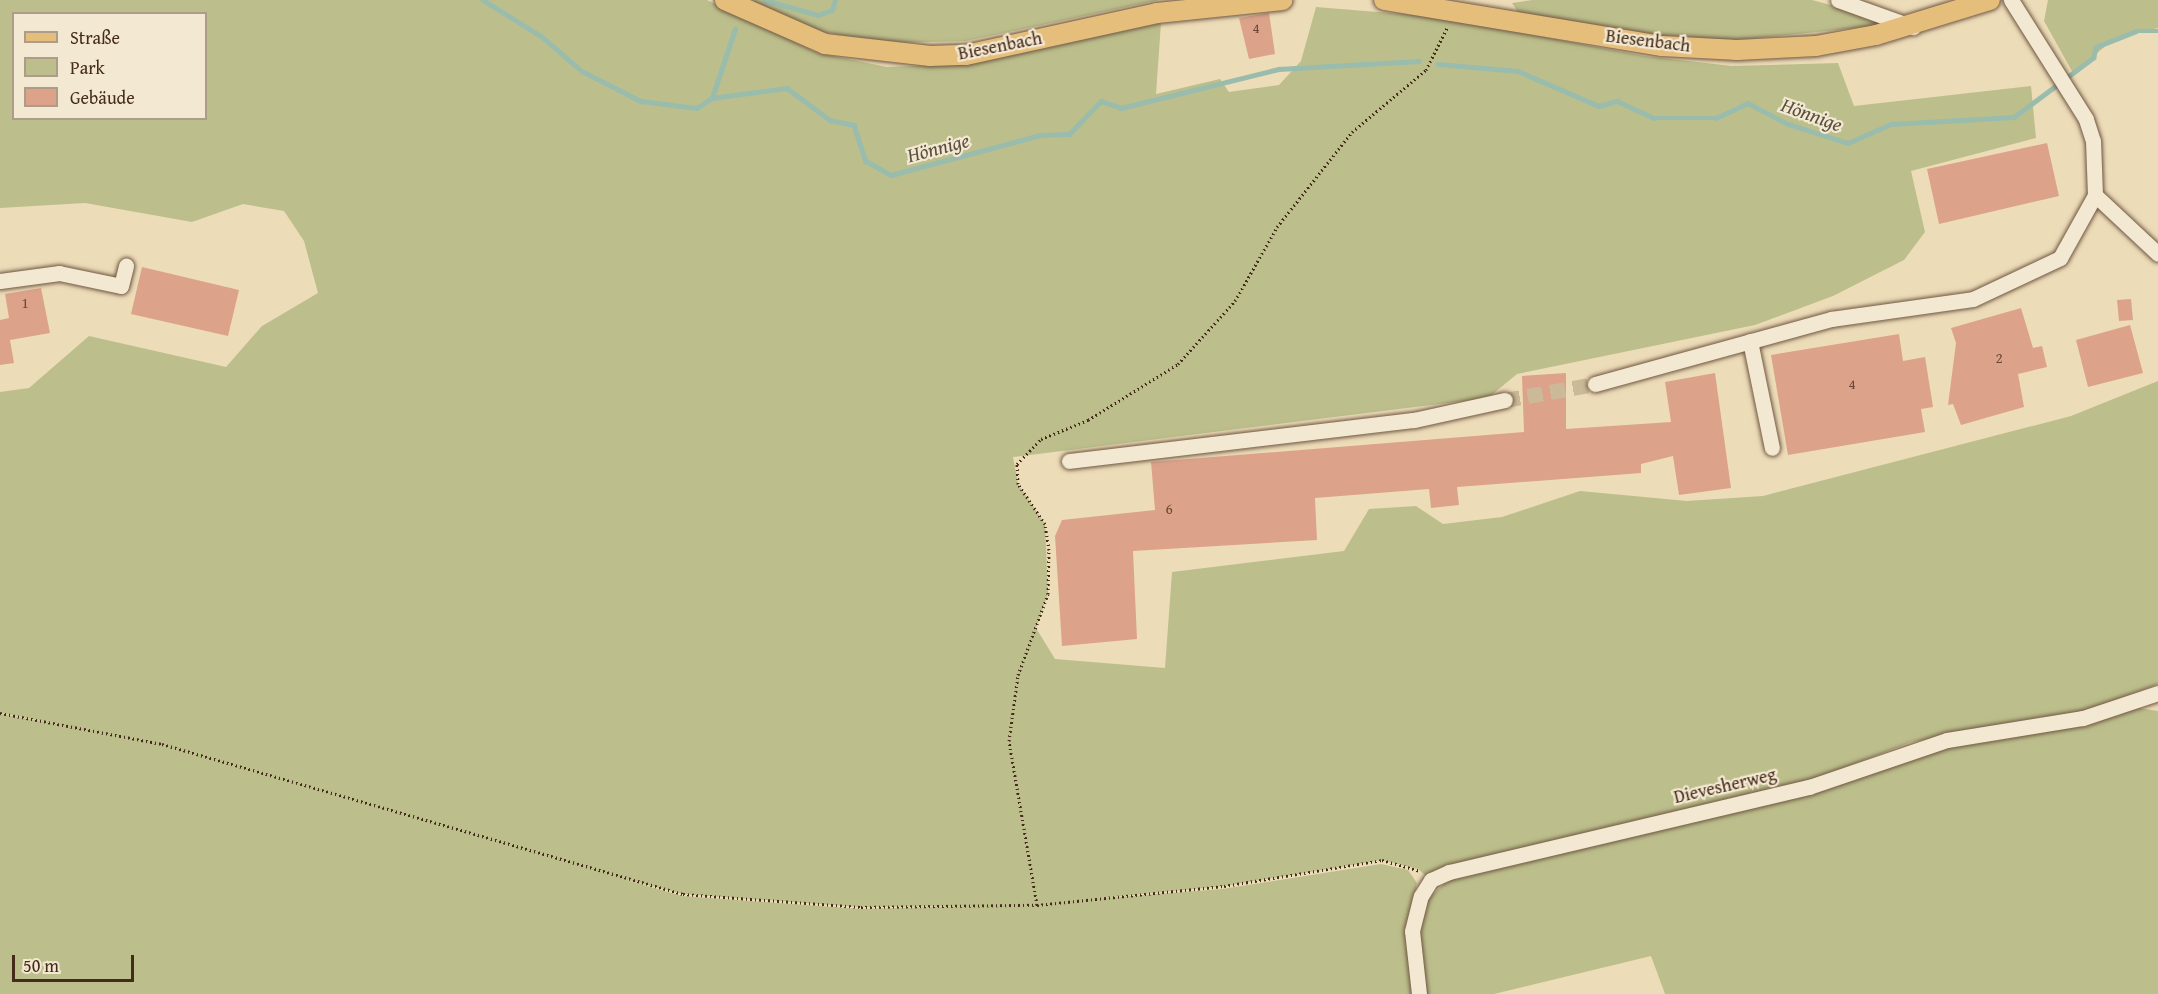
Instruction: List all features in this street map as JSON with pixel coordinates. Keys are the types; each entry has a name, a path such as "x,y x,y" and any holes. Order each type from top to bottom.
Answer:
{"main road":[{"name":"Biesenbach","path":"725,0 825,44 930,56 966,55 1156,13 1282,0"},
{"name":"Biesenbach","path":"1384,0 1662,46 1816,46 1913,27 1990,0"}],"street":[{"path":"1838,0 1913,27"},
{"path":"1595,384 1831,319 1973,298 2060,258 2095,195 2093,141 2072,99 2052,70 2011,0"},
{"path":"2095,195 2158,254"},
{"path":"0,281 59,273 121,286 126,266"},
{"path":"1750,341 1772,448"},
{"path":"1070,461 1414,420 1505,400"},
{"name":"Dievesherweg","path":"1431,880 1809,787 1947,740 2083,718 2142,701 2158,693"},
{"path":"1419,994 1412,932 1431,880"}],"path":[{"path":"1426,70 1435,46"},
{"path":"0,713 162,744 683,894 861,907 1036,905 1224,886 1382,860 1418,869 1431,880"}],"green space":[{"path":"0,0 707,0 818,53 887,67 968,64 1161,23 1156,94 1220,79 1229,92 1279,85 1301,61 1316,7 1439,17 1644,56 1732,66 1838,63 1854,106 2031,86 2036,138 1911,171 1925,232 1904,260 1833,296 1755,325 1517,374 1488,398 1013,457 1018,484 1045,524 1048,594 1036,628 1055,659 1165,668 1172,572 1344,551 1369,509 1416,506 1443,524 1502,517 1580,491 1687,501 1763,496 2071,416 2158,381 2158,684 2089,710 1911,742 1807,782 1431,880 1418,869 1382,860 1224,886 1092,899 1222,889 1381,864 1408,870 1417,883 1408,931 1413,994 0,994 0,714 70,726 0,713 0,392 29,388 89,336 226,367 262,326 318,293 304,241 284,211 243,204 192,222 85,203 0,208","holes":["620,878 683,894 861,907 975,906 860,909 682,896"]},
{"path":"754,0 1159,0 966,41 889,43 823,32 754,5"},
{"path":"1532,0 1812,0 1879,18 1884,25 1738,40 1660,37 1518,12 1512,3"},
{"path":"2048,0 2158,0 2158,28 2114,39 2073,73 2044,21"},
{"path":"2138,708 2158,711 2158,994 1665,994 1651,956 1494,994 1423,994 1416,932 1424,903 1449,879 1968,739"}],"building":[{"path":"1269,13 1275,54 1249,59 1239,18"},
{"path":"2047,143 2059,196 1939,224 1927,169"},
{"path":"142,267 239,290 228,336 131,314"},
{"path":"41,288 50,333 10,340 14,363 0,365 0,320 9,318 5,294"},
{"path":"2131,299 2133,320 2119,321 2117,300"},
{"path":"2021,308 2033,348 2042,346 2047,367 2018,374 2024,407 1961,425 1953,404 1948,405 1956,343 1951,328"},
{"path":"2130,325 2143,373 2088,387 2076,340"},
{"path":"1899,334 1903,361 1925,357 1933,407 1921,409 1925,432 1788,455 1771,355"},
{"path":"1566,373 1566,429 1671,422 1665,382 1715,373 1731,488 1679,495 1673,456 1641,464 1641,473 1457,487 1459,505 1431,508 1429,489 1315,498 1317,540 1133,551 1137,639 1062,646 1055,536 1062,520 1155,510 1151,462 1524,432 1522,376"}],"waterway":[{"name":"Hönnige","path":"483,0 541,36 582,71 641,101 697,108 712,98 787,88 830,120 854,125 866,161 891,175 1040,135 1069,134 1101,101 1121,108 1279,69 1419,61"},
{"path":"765,0 818,15 832,10 835,0"},
{"path":"712,98 735,29"},
{"name":"Hönnige","path":"1438,64 1518,71 1599,106 1617,101 1654,118 1716,118 1748,103 1788,124 1848,143 1891,124 2014,117 2093,58 2096,47 2136,31 2158,31"}],"tunnel":[{"path":"1505,400 1595,384"}]}
